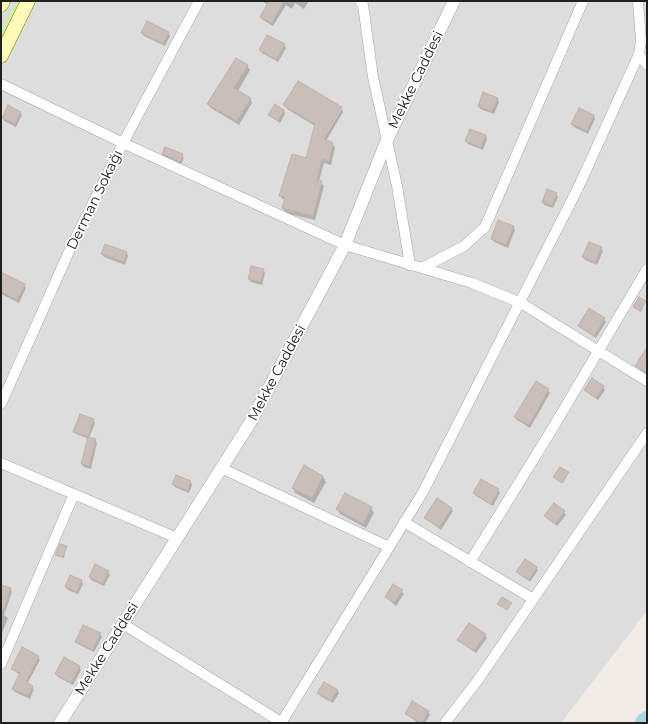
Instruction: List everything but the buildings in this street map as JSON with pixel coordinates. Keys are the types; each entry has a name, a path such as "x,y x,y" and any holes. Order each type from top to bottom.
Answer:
{"main road":[{"path":"1,5 3,1"},
{"path":"1,56 28,1"}],"street":[{"name":"Derman Sokağı","path":"1,404 71,247 122,143 199,1"},
{"path":"360,1 363,5 373,78 397,186 410,265"},
{"name":"Mekke Caddesi","path":"60,723 250,423 345,245 387,140 454,1"},
{"path":"422,268 464,246 485,227 583,1"},
{"path":"123,624 281,723 423,492 521,303 578,188 639,54 641,41 638,1"},
{"path":"639,54 647,65"},
{"path":"1,84 122,143 345,245 472,283 521,303 647,381"},
{"path":"470,562 647,269"},
{"path":"445,723 478,680 647,434"},
{"path":"1,463 177,538"},
{"path":"222,468 389,547"},
{"path":"1,664 74,494"},
{"path":"404,522 533,599"}],"shaded area":[{"path":"1,1 647,1 647,611 561,723 1,723"}],"green space":[{"path":"17,1 20,1 1,40 1,29"}]}
